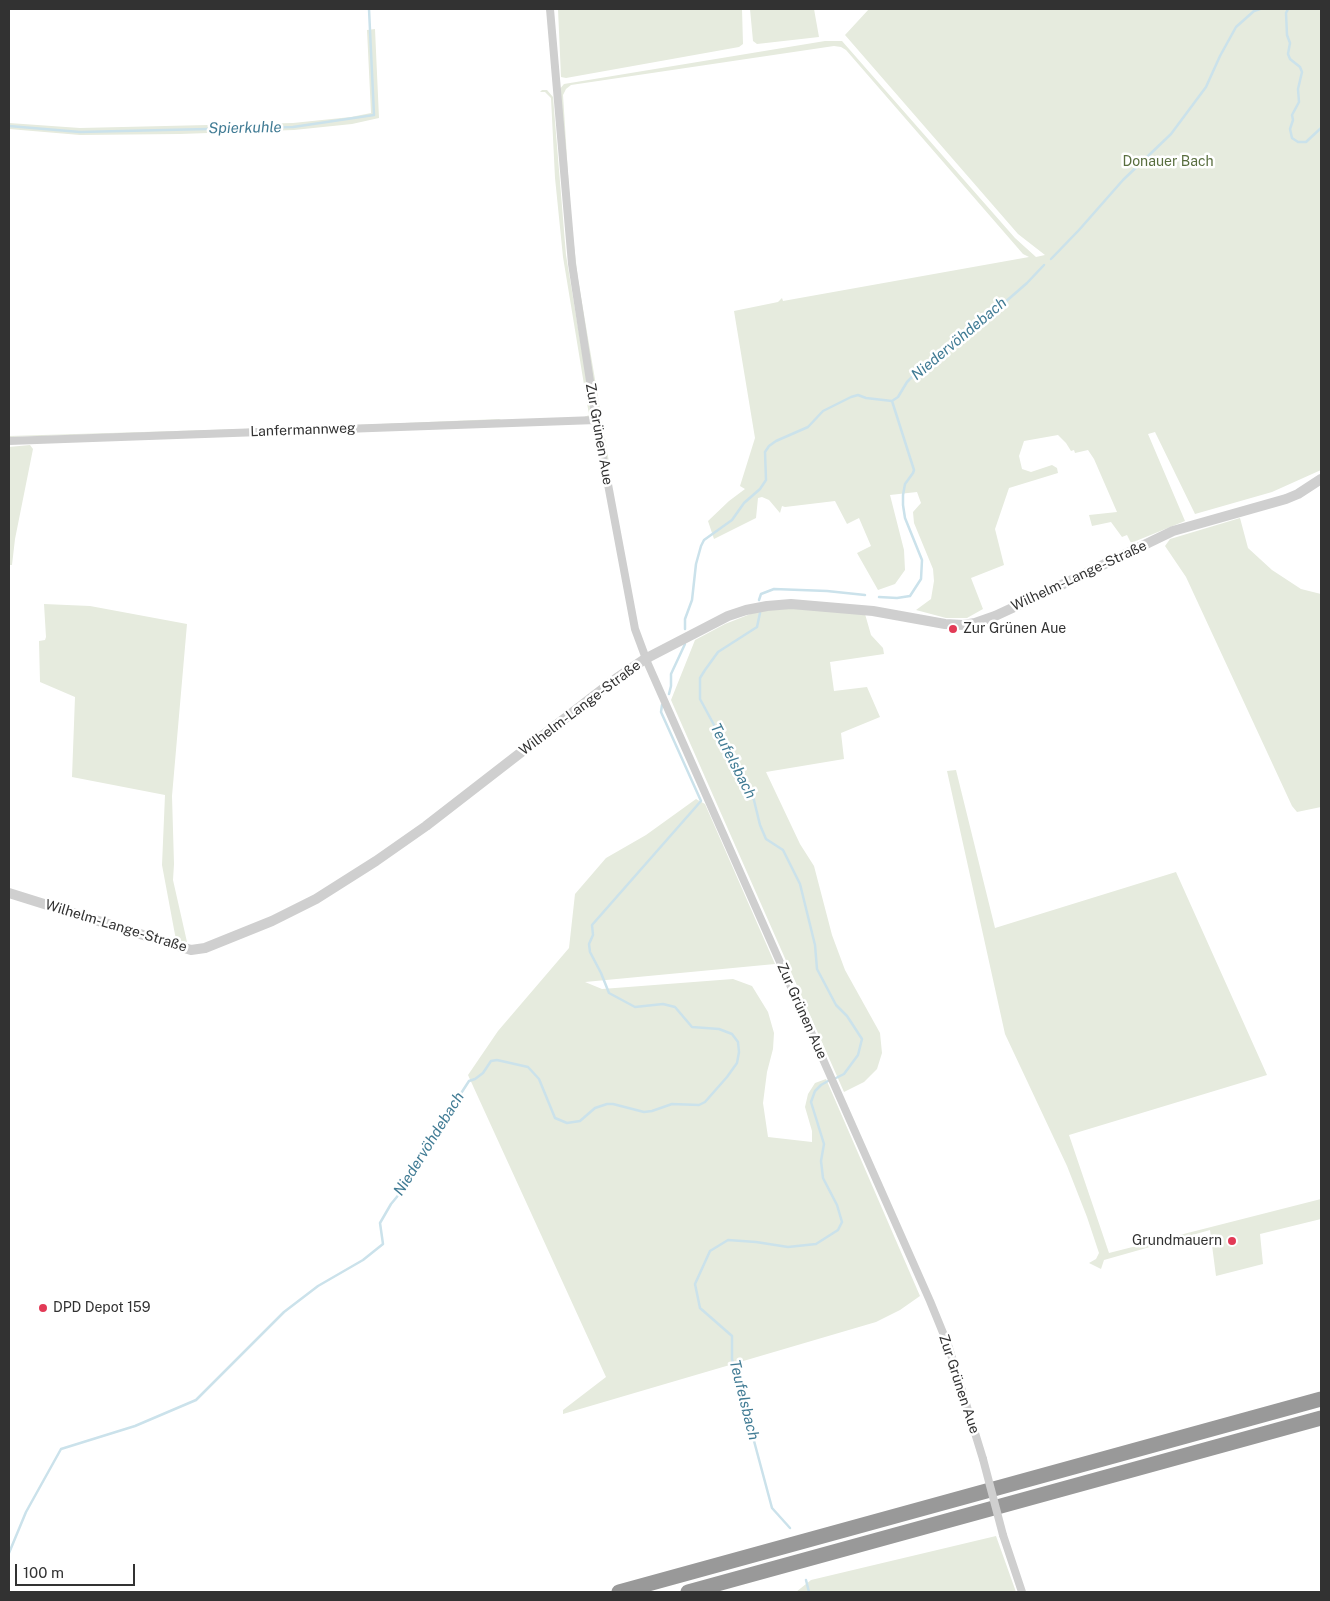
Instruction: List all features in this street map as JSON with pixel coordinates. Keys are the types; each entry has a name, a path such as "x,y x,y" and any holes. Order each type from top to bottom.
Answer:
{"highway":[{"path":"619,1592 1321,1399"},
{"path":"688,1592 1321,1418"}],"street":[{"name":"Zur Grünen Aue","path":"550,9 571,255 596,420 635,628 645,659 948,1345 983,1459 1003,1535 1022,1592"},
{"name":"Lanfermannweg","path":"9,440 596,420"},
{"name":"Wilhelm-Lange-Straße","path":"9,893 191,950 205,948 272,921 316,899 376,861 426,826 599,692 645,659 728,616 767,606 799,605 856,609 945,624 964,625 974,623 1049,591 1173,531 1286,499 1298,494 1321,479"}],"green space":[{"path":"558,9 742,9 743,44 739,47 566,78 561,77"},
{"path":"750,9 814,9 819,37 757,44 753,41"},
{"name":"Donauer Bach","path":"869,9 1321,9 1321,470 1272,492 1195,514 1155,432 1148,434 1185,521 1131,543 1127,535 1122,537 1111,522 1092,526 1089,515 1117,512 1094,459 1088,450 1075,453 1074,450 1071,451 1058,435 1024,441 1019,456 1022,469 1031,472 1052,465 1057,468 1058,473 1009,488 995,529 1004,565 971,578 983,609 967,618 946,618 916,610 931,599 934,581 933,569 914,523 913,512 921,503 917,492 890,495 904,550 905,570 895,584 878,590 857,553 871,546 859,518 847,524 835,501 782,506 780,513 769,500 762,497 758,498 756,518 714,539 708,521 745,489 740,486 755,438 734,311 778,302 782,298 783,301 1029,257 1023,254 846,50 834,46 571,85 566,89 563,95 571,220 578,279 609,462 607,463 576,278 559,90 564,84 825,41 842,41 1015,238 1036,257 1045,255 1018,234 845,35"},
{"path":"375,29 379,118 352,124 294,130 180,134 80,135 9,129 9,123 80,128 293,123 371,113 367,30"},
{"path":"547,90 553,97 566,255 592,412 590,417 581,419 9,437 499,419 503,421 582,418 589,415 563,257 555,178 551,98 545,92 540,92"},
{"path":"30,445 33,449 15,539 12,565 9,565 9,447"},
{"path":"1240,518 1248,548 1272,570 1301,589 1321,594 1321,807 1297,812 1292,806 1186,577 1165,546 1170,539"},
{"path":"44,604 90,606 187,624 172,796 173,880 187,942 176,940 162,865 165,795 72,777 75,697 40,682 39,641 45,640 46,637"},
{"path":"777,609 810,609 865,614 871,635 883,648 884,654 830,662 834,691 867,687 880,717 841,733 844,759 766,772 800,844 814,866 832,935 845,970 880,1033 882,1053 877,1069 864,1082 844,1092 671,700 695,640 725,624 753,613"},
{"path":"956,770 995,928 1176,872 1267,1075 1069,1135 1109,1253 1321,1199 1321,1219 1260,1234 1263,1264 1216,1276 1210,1230 1104,1260 1101,1269 1089,1263 1096,1259 1099,1253 1087,1217 1067,1166 1005,1034 947,771"},
{"path":"696,799 705,804 775,964 585,982 602,989 733,979 752,986 768,1012 774,1033 763,1103 768,1137 812,1142 812,1131 805,1107 808,1094 815,1083 826,1079 920,1296 900,1310 876,1322 563,1414 563,1410 606,1377 468,1075 498,1031 569,948 575,894 606,858 646,835"},
{"path":"996,1536 1016,1592 796,1592 811,1580"}],"waterway":[{"name":"Spierkuhle","path":"9,126 80,132 293,127 374,115 369,9"},
{"name":"Niedervöhdebach","path":"1051,259 1123,180 1171,134 1206,87 1236,27 1254,11 1260,9"},
{"path":"1288,9 1286,13 1287,35 1290,43 1288,54 1302,72 1298,89 1299,102 1292,115 1293,120 1290,129 1292,138 1298,142 1306,142 1321,128"},
{"name":"Niedervöhdebach","path":"685,629 685,619 692,600 696,564 701,546 704,540 732,520 744,503 760,489 766,480 765,452 769,446 808,427 823,411 851,397 858,395 866,398 892,401 898,397 907,382 916,373 941,358 1027,283 1044,265"},
{"name":"Teufelsbach","path":"879,597 897,598 910,596 921,579 922,560 905,518 903,505 905,484 914,470 892,401"},
{"name":"Teufelsbach","path":"759,600 761,594 774,589 865,595"},
{"name":"Teufelsbach","path":"760,613 757,627 718,652 705,670 700,678 700,699 740,773 751,788 760,825 766,839 783,850 800,884 815,945 817,969 836,1005 847,1016 862,1039 858,1055 844,1074 836,1078"},
{"name":"Niedervöhdebach","path":"669,694 671,674 685,644"},
{"name":"Niedervöhdebach","path":"9,1553 26,1512 61,1449 135,1426 196,1400 284,1312 318,1286 363,1260 383,1244 380,1223 391,1204 410,1181 427,1146 469,1081 483,1073 491,1061 497,1060 528,1067 539,1079 555,1118 567,1123 580,1121 595,1108 607,1104 644,1112 672,1104 699,1105 705,1102 727,1077 737,1063 739,1052 738,1042 732,1034 719,1029 692,1027 675,1007 663,1004 635,1007 609,993 590,952 589,944 593,935 592,925 701,801 661,712 662,705"},
{"name":"Teufelsbach","path":"790,1528 772,1508 732,1359 732,1336 700,1308 695,1284 710,1251 728,1240 788,1247 816,1244 838,1230 842,1222 837,1205 823,1178 821,1161 824,1144 811,1102 815,1091 828,1081"},
{"name":"Teufelsbach","path":"806,1580 809,1592"}],"place":[{"name":"Zur Grünen Aue","path":"953,629"},
{"name":"Grundmauern","path":"1232,1241"},
{"name":"DPD Depot 159","path":"43,1308"}]}
